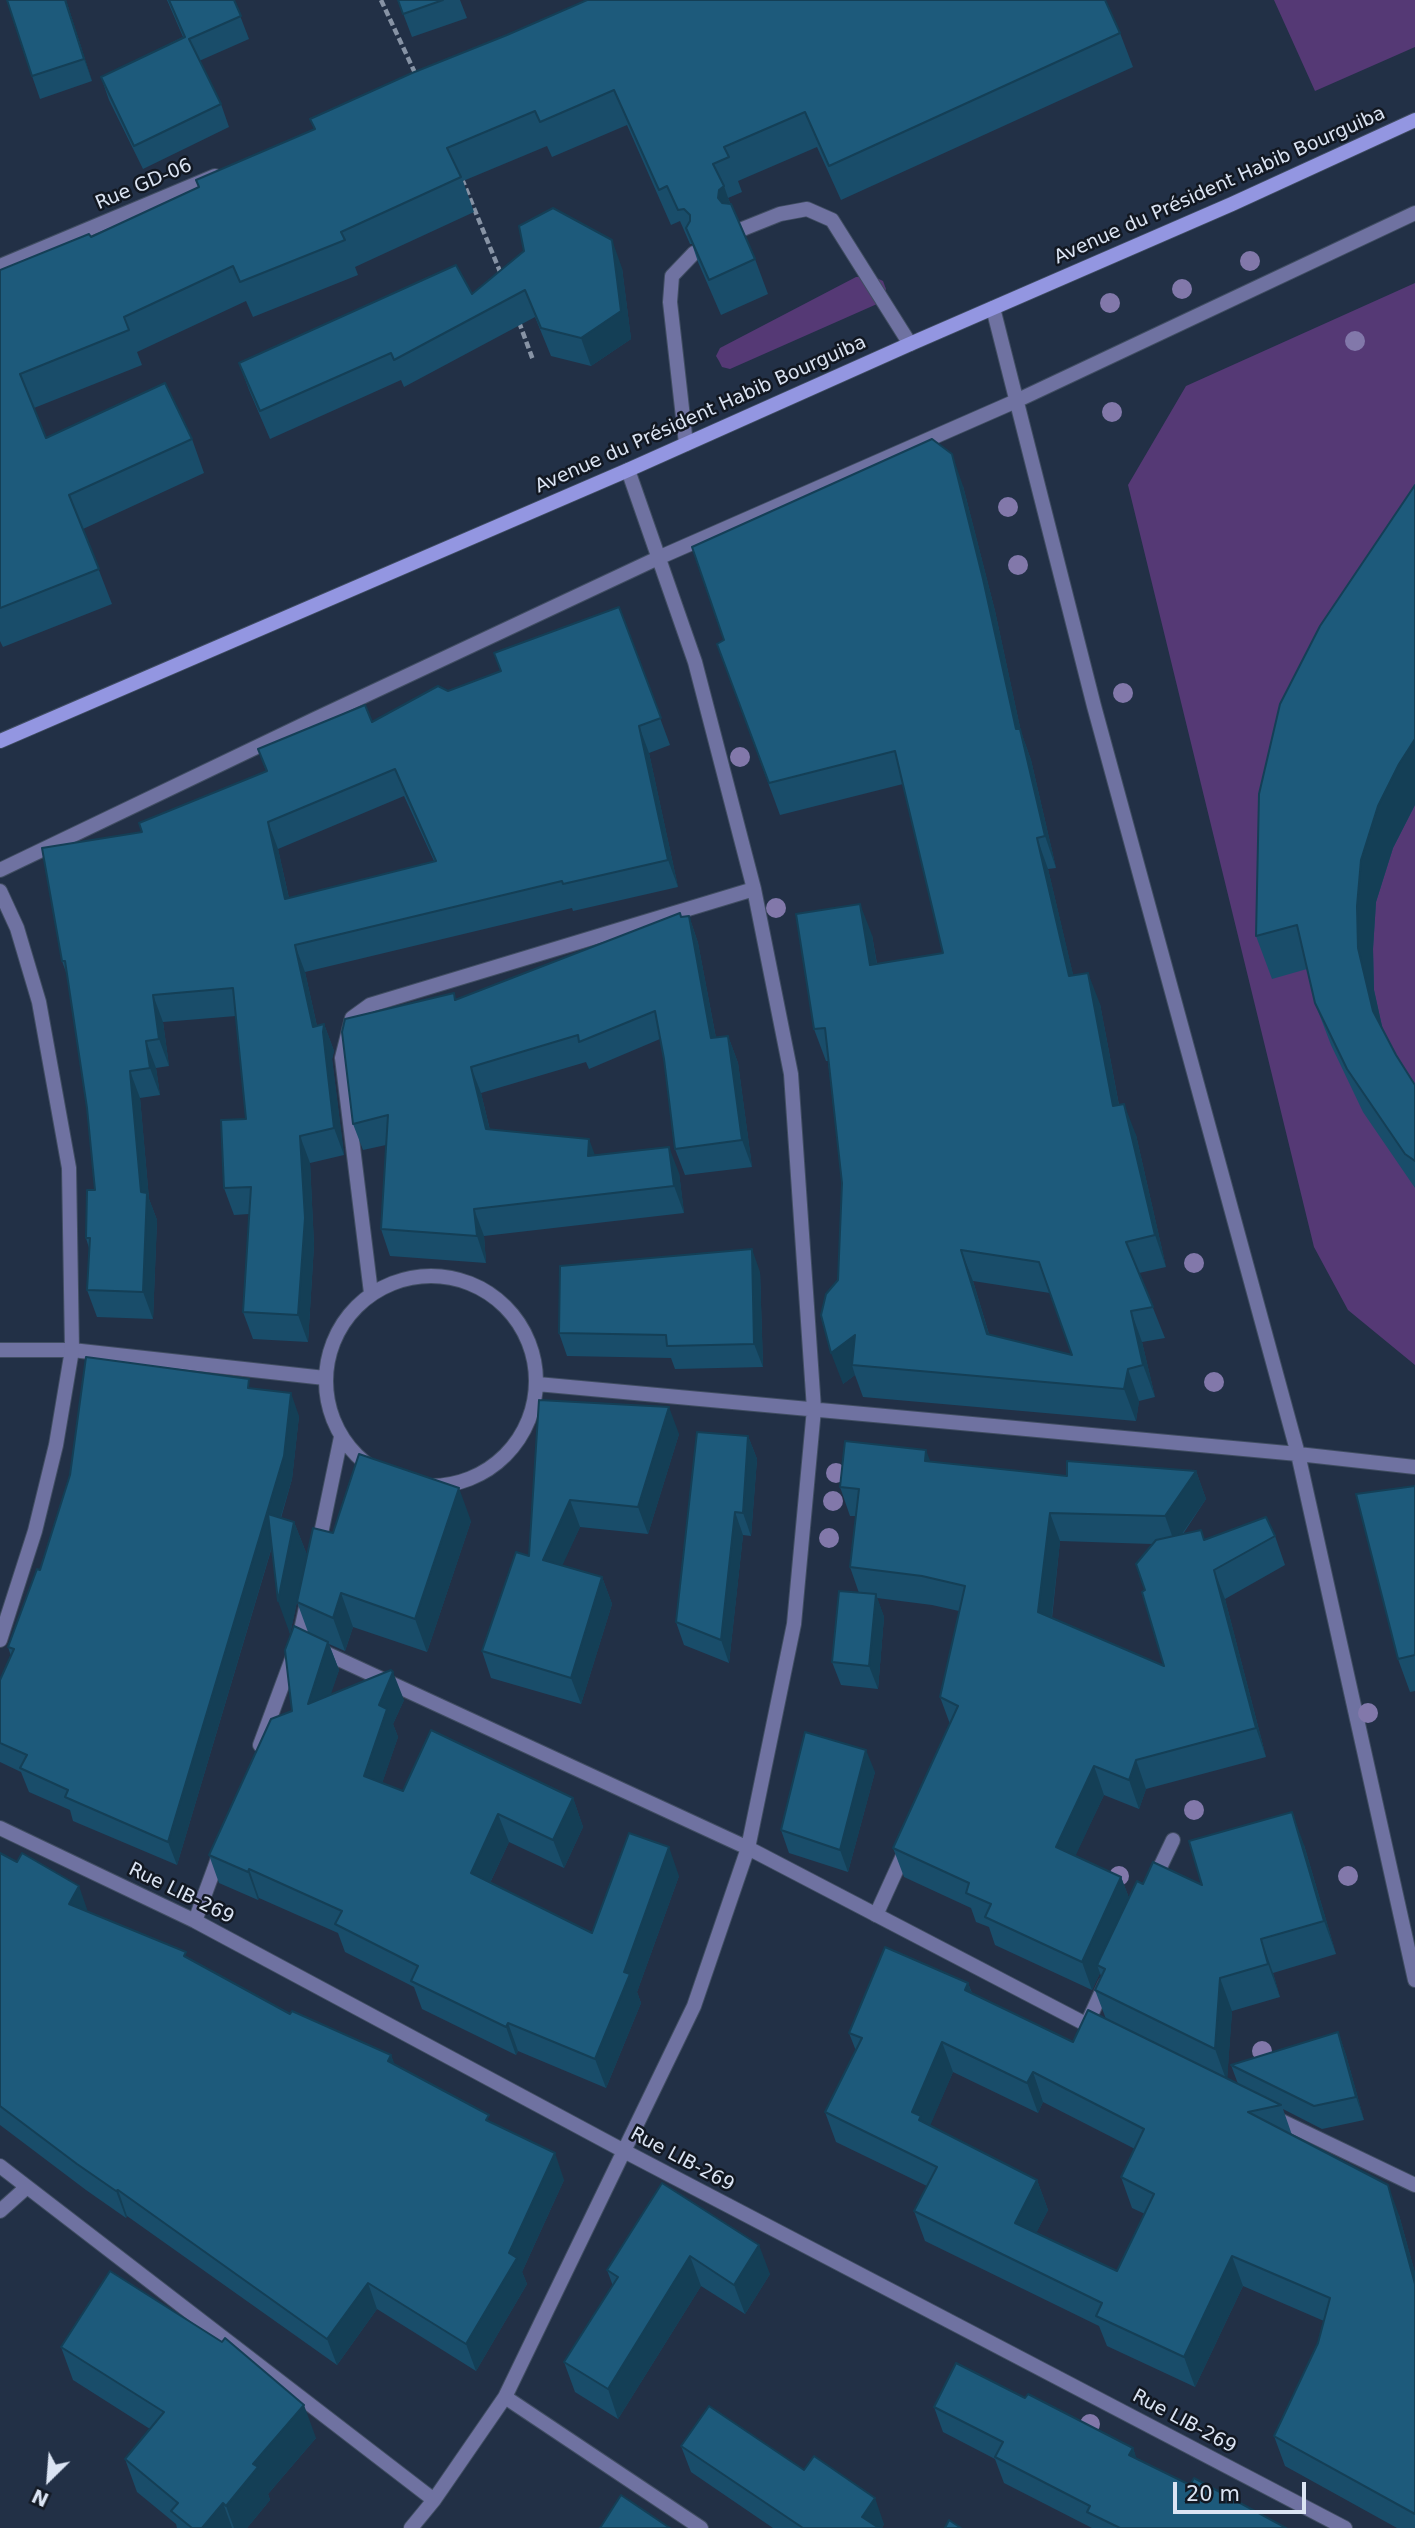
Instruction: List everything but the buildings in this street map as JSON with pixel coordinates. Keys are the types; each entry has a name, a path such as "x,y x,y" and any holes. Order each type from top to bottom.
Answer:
{"main road":[{"name":"Avenue du Président Habib Bourguiba","path":"0,741 628,470 1232,204 1415,120"}],"street":[{"name":"Rue GD-06","path":"0,266 230,169"},
{"path":"740,230 779,214 807,209 832,220 911,344"},
{"path":"0,870 658,558 1016,401 1415,213"},
{"path":"686,444 670,302 672,276 694,253"},
{"path":"993,308 1094,706 1298,1454 1415,1980"},
{"path":"411,2528 434,2500 505,2397 694,2006 748,1848 794,1624 814,1409 791,1074 754,889 695,662 628,470"},
{"path":"371,1293 342,1058 352,1018 370,1005 754,889"},
{"path":"0,891 17,928 39,1002 69,1168 72,1350 56,1445 35,1531 0,1640"},
{"path":"433,1275 466,1281 496,1297 518,1321 533,1351 537,1384 532,1413 519,1440 499,1462 473,1478 445,1485 415,1485 386,1477 361,1460 341,1437 326,1398 325,1378 331,1345 347,1316 371,1293 401,1279 433,1275"},
{"path":"0,1350 72,1350 325,1378"},
{"path":"537,1384 1298,1454 1415,1468"},
{"path":"316,1559 341,1437"},
{"path":"256,1760 299,1641 310,1587"},
{"path":"299,1641 748,1848 1111,2036"},
{"name":"Rue LIB-269","path":"0,1828 195,1921 624,2151 1345,2528"},
{"path":"876,1915 915,1831"},
{"path":"1150,1889 1173,1840"},
{"path":"195,1921 224,1844"},
{"path":"1087,2024 1110,1975"},
{"path":"1255,2108 1415,2185"},
{"path":"0,2166 434,2500"},
{"path":"0,2211 27,2187"},
{"path":"505,2397 701,2528"}],"path":[{"path":"381,0 416,76"},
{"path":"459,172 504,283"},
{"path":"519,322 533,360"}],"shaded area":[{"path":"1274,0 1415,0 1415,47 1315,91"},
{"path":"873,276 883,281 886,289 877,304 730,369 722,367 716,356 720,348 856,277"},
{"path":"1415,283 1415,1365 1348,1310 1314,1247 1128,485 1186,386"}]}
